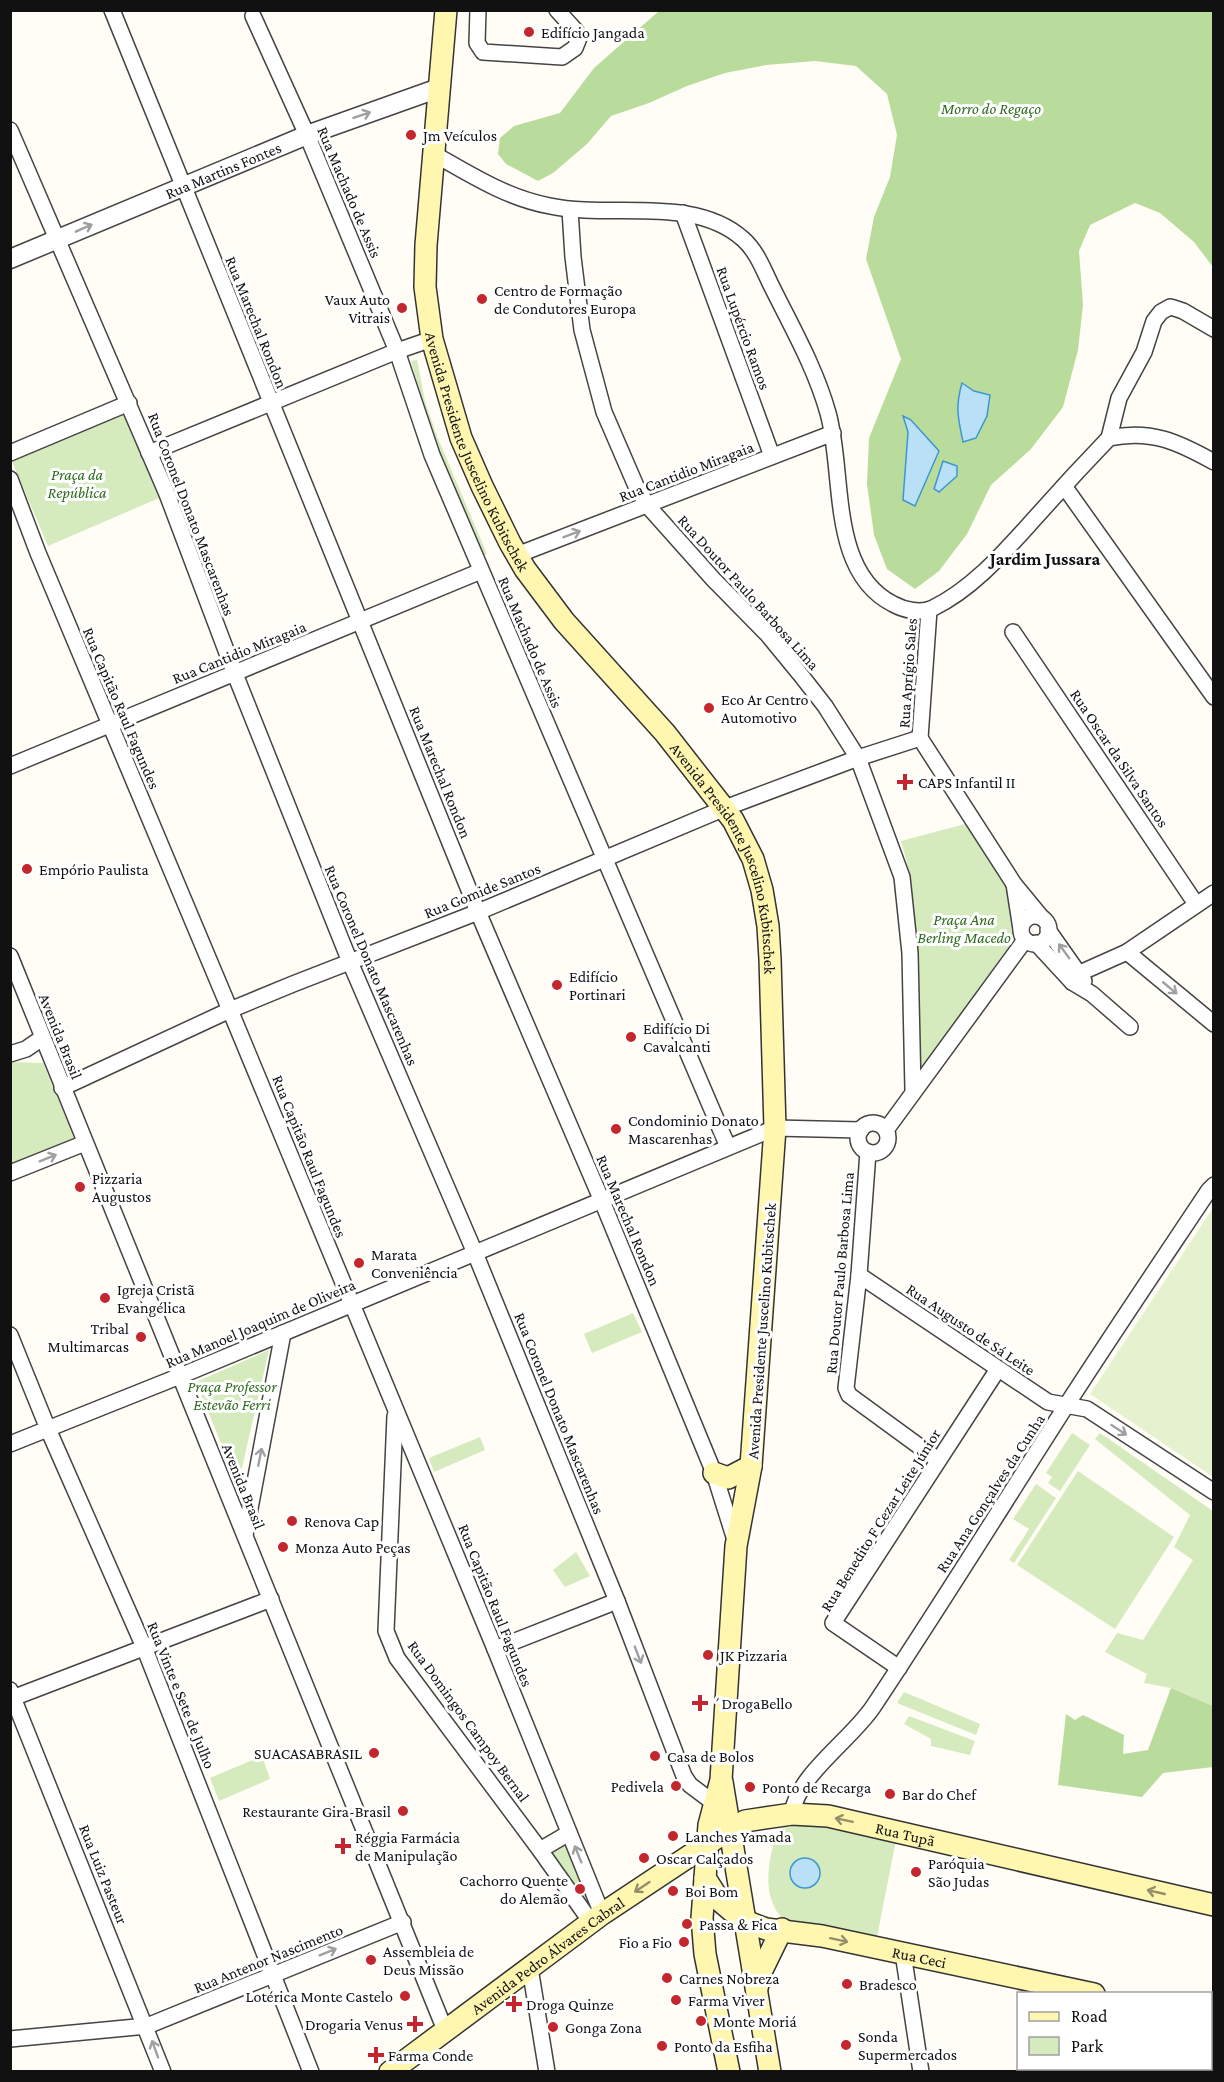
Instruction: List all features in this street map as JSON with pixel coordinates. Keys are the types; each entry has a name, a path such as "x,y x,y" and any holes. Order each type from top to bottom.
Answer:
{"main road":[{"name":"Avenida Presidente Juscelino Kubitschek","path":"446,10 425,288 432,339 461,438 517,555 564,621 665,734 725,808 753,860 766,914 770,959 776,1128 751,1466 736,1546 721,1780 770,2072"},
{"path":"714,1473 728,1478 751,1466"},
{"name":"Avenida Presidente Juscelino Kubitschek","path":"721,1780 707,1842 702,1918 703,1941 729,2072"},
{"name":"Rua Tupã","path":"707,1842 745,1821 792,1814 839,1819 1214,1905"},
{"name":"Avenida Pedro Álvares Cabral","path":"390,2072 597,1918 707,1842"},
{"path":"705,1878 719,1900 745,1921"},
{"name":"Rua Ceci","path":"745,1921 766,1929 782,1929 903,1953 1038,1987 1078,1992"},
{"path":"756,1991 762,1970 782,1929"}],"street":[{"name":"Rua Marechal Rondon","path":"112,10 478,912 602,1202 714,1473 736,1546"},
{"path":"478,10 477,43 483,52 562,57 575,48 579,38 557,10"},
{"name":"Rua Machado de Assis","path":"253,16 307,135 397,351 432,455 481,572 728,1147"},
{"name":"Rua Martins Fontes","path":"10,259 182,185 307,135 439,88"},
{"name":"Rua Coronel Donato Mascarenhas","path":"10,130 129,403 350,962 475,1253 617,1601 684,1776 690,1785 714,1803"},
{"path":"434,154 504,192 525,200 570,210 695,214 722,223 735,231 751,246 806,354 827,411 833,433 840,502 850,549 858,571 875,592 904,609 929,610 954,596 974,580 1006,550 1109,438 1119,398 1144,352 1155,321 1161,312 1170,307 1174,308 1214,329"},
{"name":"Rua Doutor Paulo Barbosa Lima","path":"570,210 580,320 594,377 616,443 647,505 712,579 768,635 825,706 858,758 902,877 910,953 913,1090"},
{"name":"Rua Lupércio Ramos","path":"682,213 772,456"},
{"path":"149,453 270,402 432,339"},
{"path":"10,453 129,403"},
{"name":"Rua Cantidio Miragaia","path":"517,555 833,433"},
{"path":"1109,438 1130,434 1164,438 1214,462"},
{"name":"Rua Capitão Raul Fagundes","path":"10,479 16,508 38,553 230,1010 495,1650 569,1833 597,1918"},
{"path":"1064,486 1214,697"},
{"name":"Rua Cantidio Miragaia","path":"10,766 481,572"},
{"name":"Rua Aprígio Sales","path":"920,738 929,610"},
{"name":"Rua Oscar da Silva Santos","path":"1013,632 1196,904"},
{"path":"920,738 1014,884 1045,924 1076,978"},
{"name":"Rua Gomide Santos","path":"62,1088 230,1010 478,912 725,808 858,758 920,738"},
{"path":"1014,884 1027,937 1130,1027"},
{"path":"1076,978 1127,952 1214,893"},
{"path":"886,1130 1027,937 1024,921 1028,917 1037,916 1045,924 1046,937 1027,937"},
{"path":"1127,952 1214,1024"},
{"name":"Avenida Brasil","path":"10,956 445,2030"},
{"path":"10,1054 26,1049 42,1038"},
{"path":"872,1123 879,1124 886,1130 888,1137 885,1147 878,1152 868,1152 859,1143 861,1130 872,1123"},
{"name":"Rua Manoel Joaquim de Oliveira","path":"10,1444 602,1202 776,1128 861,1130"},
{"path":"10,1173 85,1143"},
{"name":"Rua Doutor Paulo Barbosa Lima","path":"868,1152 859,1275 846,1388 849,1395 938,1460"},
{"name":"Rua Ana Gonçalves da Cunha","path":"792,1814 794,1804 807,1780 862,1724 1067,1405 1214,1185"},
{"name":"Rua Augusto de Sá Leite","path":"859,1275 1047,1402 1087,1409 1214,1492"},
{"path":"245,1535 284,1333"},
{"name":"Rua Vinte e Sete de Julho","path":"10,1335 48,1429 144,1647 311,2072"},
{"name":"Rua Benedito F Cezar Leite Júnior","path":"899,1668 833,1623 998,1370"},
{"name":"Rua Domingos Campoy Bernal","path":"395,1411 386,1631 397,1658 540,1850 597,1918"},
{"path":"12,1695 271,1599"},
{"path":"495,1650 617,1601"},
{"name":"Rua Luiz Pasteur","path":"12,1695 147,2026 163,2072"},
{"path":"540,1850 569,1833"},
{"name":"Rua Antenor Nascimento","path":"10,2039 147,2026 403,1922"},
{"path":"903,1953 921,2072"},
{"path":"530,1968 547,2072"}],"green space":[{"name":"Morro do Regaço","path":"659,11 1213,11 1213,267 1194,242 1160,213 1135,203 1090,225 1079,251 1083,305 1078,350 1063,407 1031,449 991,485 967,534 939,571 915,589 887,569 874,535 867,484 869,438 901,359 866,259 874,217 890,177 897,135 887,94 856,66 815,61 766,65 725,73 611,116 587,144 553,173 538,181 506,164 498,154 500,138 514,126 560,113 594,68"},
{"path":"417,360 425,401 437,436 487,554 483,556 431,434 411,361"},
{"name":"Praça da República","path":"125,412 159,498 48,546 11,459"},
{"name":"Praça Ana Berling Macedo","path":"965,824 1005,880 1020,940 921,1071 911,877 901,841"},
{"path":"11,1062 43,1063 74,1138 11,1164"},
{"path":"1213,1208 1213,1477 1090,1394"},
{"path":"633,1313 642,1332 592,1353 584,1334"},
{"name":"Praça Professor Estevão Ferri","path":"269,1350 238,1485 196,1382"},
{"path":"1072,1433 1090,1445 1060,1491 1048,1483 1052,1477 1046,1473"},
{"path":"1100,1433 1213,1511 1213,1706 1171,1688 1144,1683 1147,1674 1105,1652 1117,1633 1143,1640 1193,1560 1174,1547 1190,1515 1095,1439"},
{"path":"480,1437 485,1450 434,1472 429,1458"},
{"path":"1078,1471 1174,1537 1115,1629 1017,1565"},
{"path":"1036,1484 1056,1498 1014,1563 1009,1560 1029,1529 1013,1519"},
{"path":"576,1552 590,1576 565,1587 553,1570"},
{"path":"1171,1688 1213,1706 1213,1767 1163,1773 1142,1797 1058,1785 1066,1714 1075,1720 1083,1715 1124,1735 1123,1754 1148,1750"},
{"path":"904,1692 980,1724 976,1735 897,1703"},
{"path":"909,1716 975,1741 970,1755 931,1746 931,1739 904,1724"},
{"path":"262,1756 270,1779 219,1801 210,1778"},
{"path":"801,1821 897,1835 877,1937 789,1924 779,1914 769,1890 768,1877 772,1849 780,1823"},
{"path":"565,1843 594,1905 588,1909 550,1854 550,1849"}],"water":[{"path":"962,383 974,391 990,395 987,416 976,438 963,442 958,412"},
{"path":"903,416 911,420 939,451 915,506 903,500 908,432"},
{"path":"943,461 957,466 957,476 939,492 934,489"},
{"path":"805,1858 811,1859 819,1867 819,1879 811,1887 805,1888 799,1887 791,1879 790,1873 791,1867 799,1859"}],"place":[{"name":"Edifício Jangada","path":"529,32"},
{"name":"Jm Veículos","path":"411,135"},
{"name":"Centro de Formação de Condutores Europa","path":"482,299"},
{"name":"Vaux Auto Vitrais","path":"402,308"},
{"name":"Eco Ar Centro Automotivo","path":"709,708"},
{"name":"CAPS Infantil II","path":"905,782"},
{"name":"Empório Paulista","path":"27,869"},
{"name":"Edifício Portinari","path":"557,985"},
{"name":"Edifício Di Cavalcanti","path":"631,1037"},
{"name":"Condominio Donato Mascarenhas","path":"616,1129"},
{"name":"Pizzaria Augustos","path":"80,1187"},
{"name":"Marata Conveniência","path":"359,1263"},
{"name":"Igreja Cristã Evangélica","path":"105,1298"},
{"name":"Tribal Multimarcas","path":"141,1337"},
{"name":"Renova Cap","path":"292,1521"},
{"name":"Monza Auto Peças","path":"283,1547"},
{"name":"JK Pizzaria","path":"708,1655"},
{"name":"´DrogaBello","path":"700,1703"},
{"name":"SUACASABRASIL","path":"374,1753"},
{"name":"Casa de Bolos","path":"655,1756"},
{"name":"Pedivela","path":"676,1786"},
{"name":"Ponto de Recarga","path":"750,1787"},
{"name":"Bar do Chef","path":"890,1794"},
{"name":"Restaurante Gira-Brasil","path":"403,1811"},
{"name":"Lanches Yamada","path":"673,1836"},
{"name":"Réggia Farmácia de Manipulação","path":"343,1846"},
{"name":"Oscar Calçados","path":"644,1858"},
{"name":"Paróquia São Judas","path":"916,1872"},
{"name":"Cachorro Quente do Alemão","path":"580,1889"},
{"name":"Boi Bom","path":"673,1891"},
{"name":"Passa & Fica","path":"687,1924"},
{"name":"Fio a Fio","path":"684,1942"},
{"name":"Assembleia de Deus Missão","path":"371,1960"},
{"name":"Carnes Nobreza","path":"667,1978"},
{"name":"Bradesco","path":"847,1984"},
{"name":"Lotérica Monte Castelo","path":"405,1996"},
{"name":"Farma Viver","path":"676,2000"},
{"name":"Droga Quinze","path":"514,2004"},
{"name":"Monte Moriá","path":"701,2021"},
{"name":"Drogaria Venus","path":"415,2024"},
{"name":"Gonga Zona","path":"553,2027"},
{"name":"Sonda Supermercados","path":"846,2045"},
{"name":"Ponto da Esfiha","path":"662,2046"},
{"name":"Farma Conde","path":"376,2055"}],"district":[{"name":"Jardim Jussara","path":"1045,559"}]}
